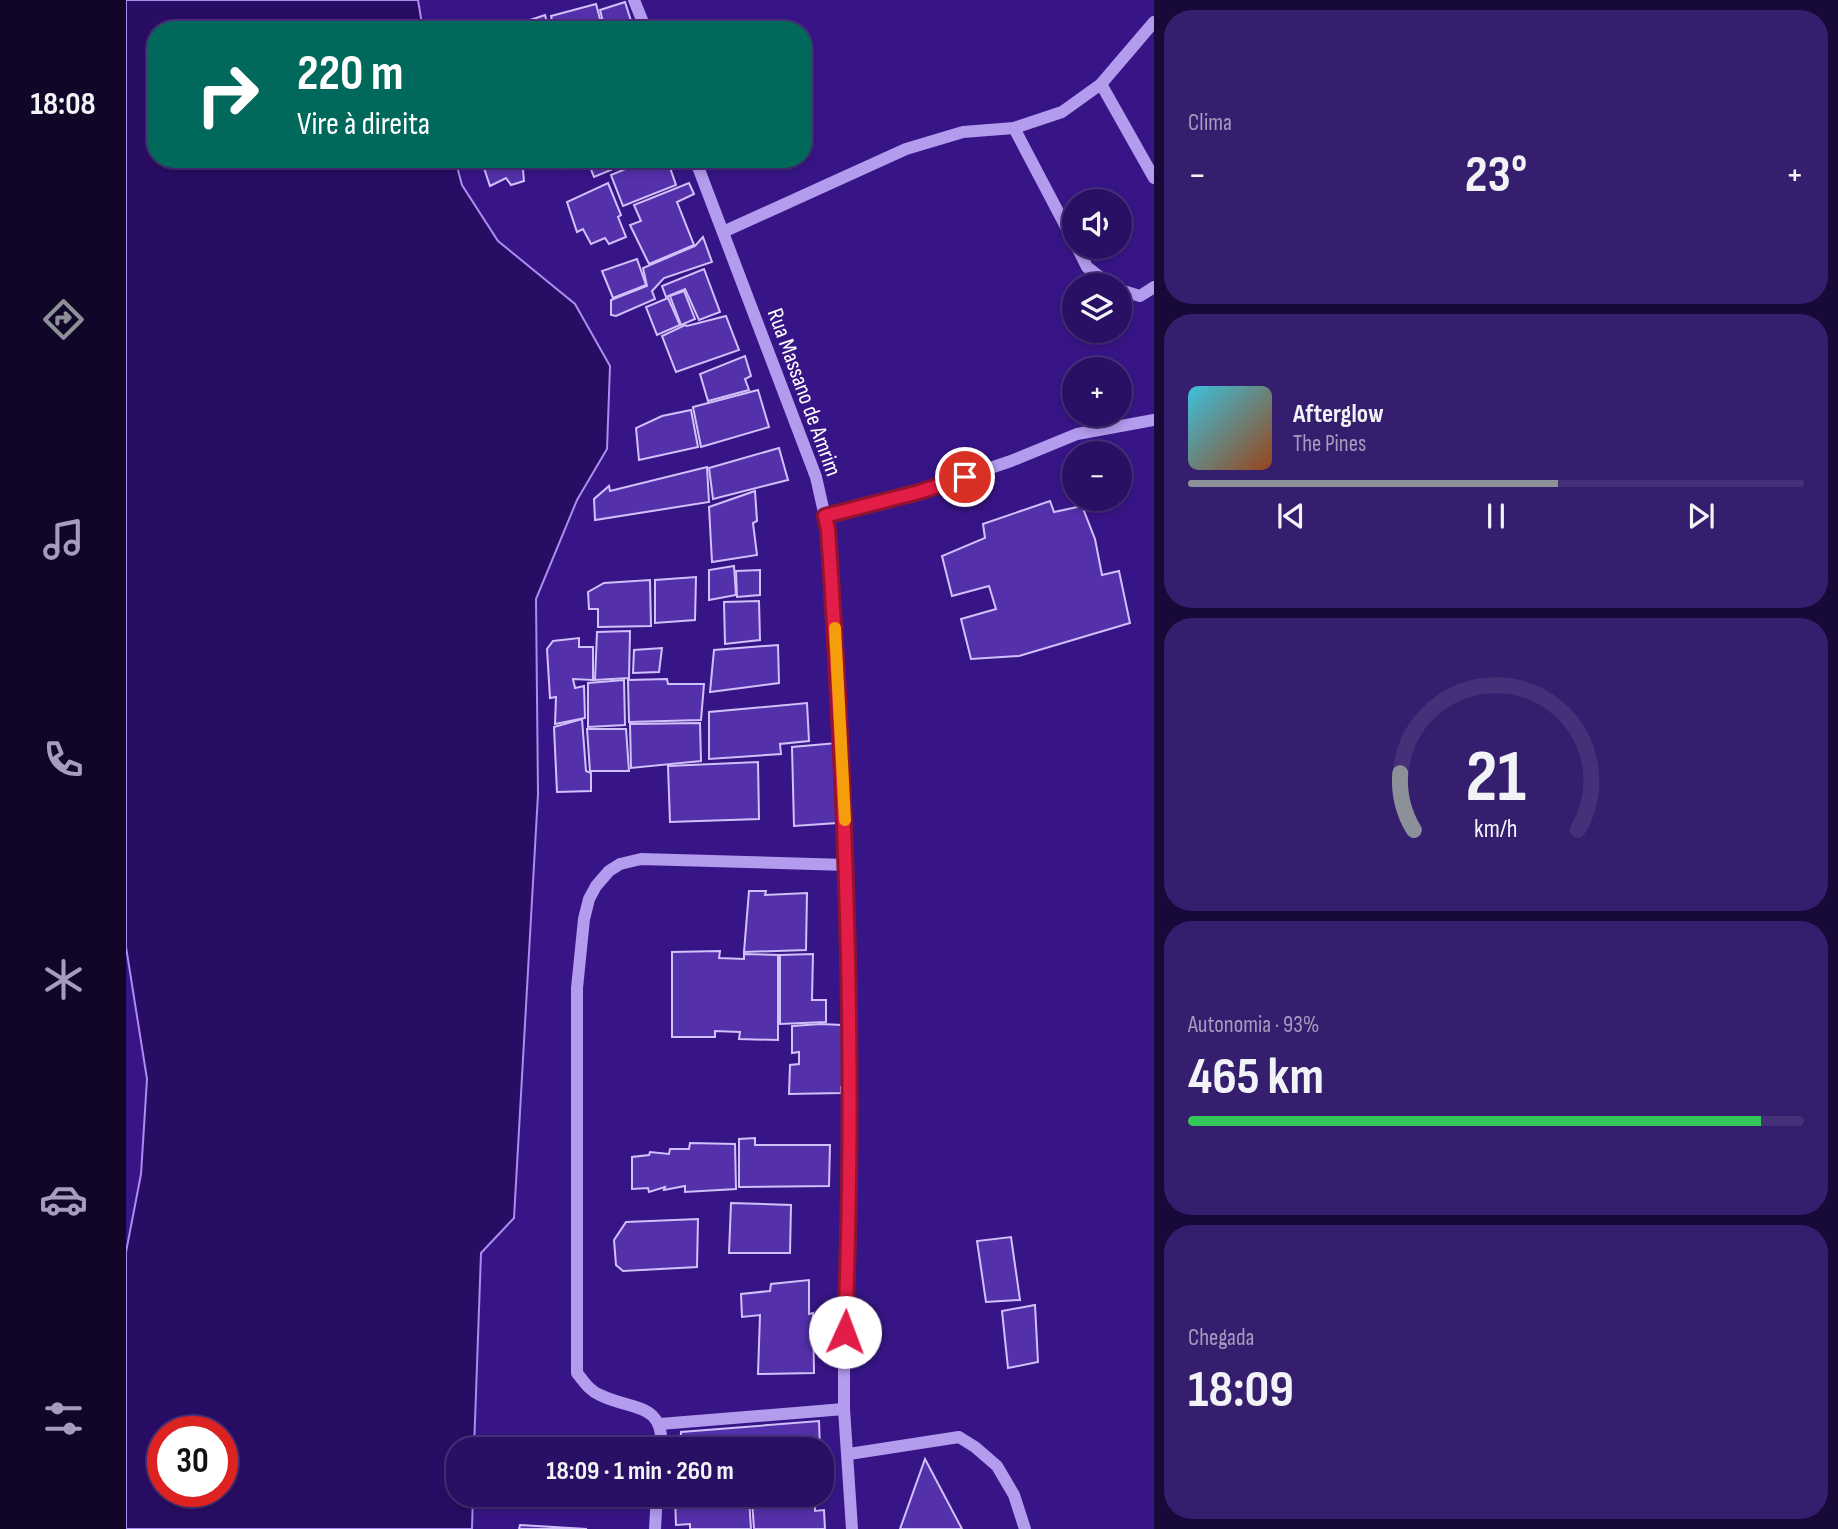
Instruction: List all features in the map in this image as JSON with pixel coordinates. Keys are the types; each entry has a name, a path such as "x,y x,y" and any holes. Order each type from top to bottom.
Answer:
{"street":[{"path":"634,0 642,21"},
{"path":"723,232 906,149 963,132 1014,128 1062,112 1101,85 1154,22"},
{"path":"1101,85 1154,177"},
{"path":"1014,128 1062,219"},
{"name":"Rua Massano de Amrim","path":"698,168 816,477 828,530 847,865 850,1204 844,1409 852,1529"},
{"path":"1083,259 1095,273"},
{"path":"1132,294 1140,296 1154,287"},
{"path":"825,516 919,492 1012,461 1077,434 1154,420"},
{"path":"661,1437 660,1424 648,1411 600,1395 587,1387 577,1373 578,988 584,919 589,899 596,886 609,872 620,864 641,859 847,865"},
{"path":"660,1424 844,1409"},
{"path":"849,1454 958,1437 975,1447 997,1466 1014,1495 1025,1529"},
{"path":"655,1529 656,1507"}],"shaded area":[{"path":"126,0 418,0 422,21 147,21 147,168 457,168 462,185 498,241 575,304 610,366 607,449 577,500 536,599 538,794 514,1218 481,1253 474,1437 446,1437 446,1507 473,1507 472,1529 126,1529 126,1252 141,1174 147,1079 126,947"}],"building":[{"path":"625,2 631,21 603,21 600,10"},
{"path":"596,4 601,21 552,21 551,16"},
{"path":"545,15 547,21 527,21"},
{"path":"484,168 526,168 523,170 524,181 511,185 506,178 490,186"},
{"path":"590,168 616,168 594,177"},
{"path":"628,168 670,168 676,185 623,206 611,175"},
{"path":"608,183 621,215 618,217 626,237 609,244 605,238 591,244 583,229 577,232 567,202"},
{"path":"689,183 694,194 677,202 694,245 649,264 630,225 641,221 634,205"},
{"path":"703,237 712,262 664,278 652,291 655,299 616,316 611,315 611,300 647,286 643,268 695,246"},
{"path":"637,259 646,285 613,298 602,271"},
{"path":"704,269 720,312 699,320 685,289 666,297 662,286"},
{"path":"684,291 695,319 681,325 670,296"},
{"path":"668,298 680,325 657,335 646,307"},
{"path":"726,316 739,350 676,372 662,336 685,325"},
{"path":"745,356 751,376 745,379 749,390 708,401 700,374"},
{"path":"758,390 769,427 701,447 693,407"},
{"path":"691,410 698,447 639,460 636,428 662,416"},
{"path":"779,448 788,480 713,499 709,468"},
{"path":"707,467 709,502 595,520 594,499 609,486 610,491"},
{"path":"755,491 757,521 753,523 757,555 712,562 709,507"},
{"path":"1050,501 1054,512 1084,511 1095,539 1102,575 1119,571 1130,623 1019,656 971,659 961,619 996,609 989,586 952,596 942,556 985,538 983,524"},
{"path":"734,566 736,595 709,600 709,570"},
{"path":"760,570 760,595 737,597 736,571"},
{"path":"696,577 695,620 655,623 655,580"},
{"path":"650,580 651,626 598,627 598,609 589,609 588,592 604,583"},
{"path":"759,601 760,640 725,644 724,602"},
{"path":"630,631 629,678 595,680 597,632"},
{"path":"579,638 579,647 593,647 593,680 573,679 575,688 584,686 585,718 555,724 556,697 550,698 547,649 553,641"},
{"path":"778,645 779,683 710,692 714,650"},
{"path":"662,648 659,672 633,673 634,650"},
{"path":"667,679 668,684 704,684 701,720 629,722 628,680"},
{"path":"624,680 625,725 588,727 588,683"},
{"path":"807,703 809,741 780,744 781,754 709,759 709,712"},
{"path":"582,719 586,771 591,773 591,791 557,792 554,727"},
{"path":"700,723 701,761 631,768 630,724"},
{"path":"587,729 626,729 629,771 590,771"},
{"path":"837,743 837,823 794,826 792,747"},
{"path":"758,762 759,819 670,822 668,766"},
{"path":"749,891 766,891 765,895 807,893 806,950 744,952"},
{"path":"720,951 719,958 744,959 744,954 778,955 778,1040 739,1039 740,1032 715,1031 715,1037 672,1037 672,952"},
{"path":"813,954 812,1000 826,1000 826,1022 780,1024 780,955"},
{"path":"842,1025 842,1032 846,1032 845,1087 841,1087 841,1093 789,1094 790,1065 799,1064 799,1052 792,1053 792,1026"},
{"path":"755,1138 755,1145 830,1145 829,1186 739,1187 739,1139"},
{"path":"690,1143 735,1144 736,1189 685,1192 685,1186 664,1190 665,1187 649,1192 648,1188 632,1189 632,1157 649,1155 650,1152 669,1154 670,1149 689,1149"},
{"path":"731,1203 791,1205 790,1253 729,1253"},
{"path":"698,1219 697,1267 623,1271 616,1265 614,1240 626,1222"},
{"path":"1011,1237 1020,1300 986,1302 977,1241"},
{"path":"809,1280 809,1314 813,1313 814,1373 758,1374 760,1315 742,1317 741,1294 770,1291 771,1284"},
{"path":"1035,1305 1038,1362 1008,1368 1002,1311"},
{"path":"819,1421 820,1437 681,1437 681,1432"},
{"path":"925,1459 962,1529 900,1529"},
{"path":"675,1507 750,1507 751,1529 690,1529 690,1524 676,1525"},
{"path":"752,1507 815,1507 815,1511 824,1510 825,1529 754,1529"},
{"path":"520,1525 587,1529 519,1529"}],"slow traffic":[{"path":"835,628 845,820"}],"route":[{"path":"845,1332 850,1204 849,940 839,699 825,516 919,492 965,477"}]}
